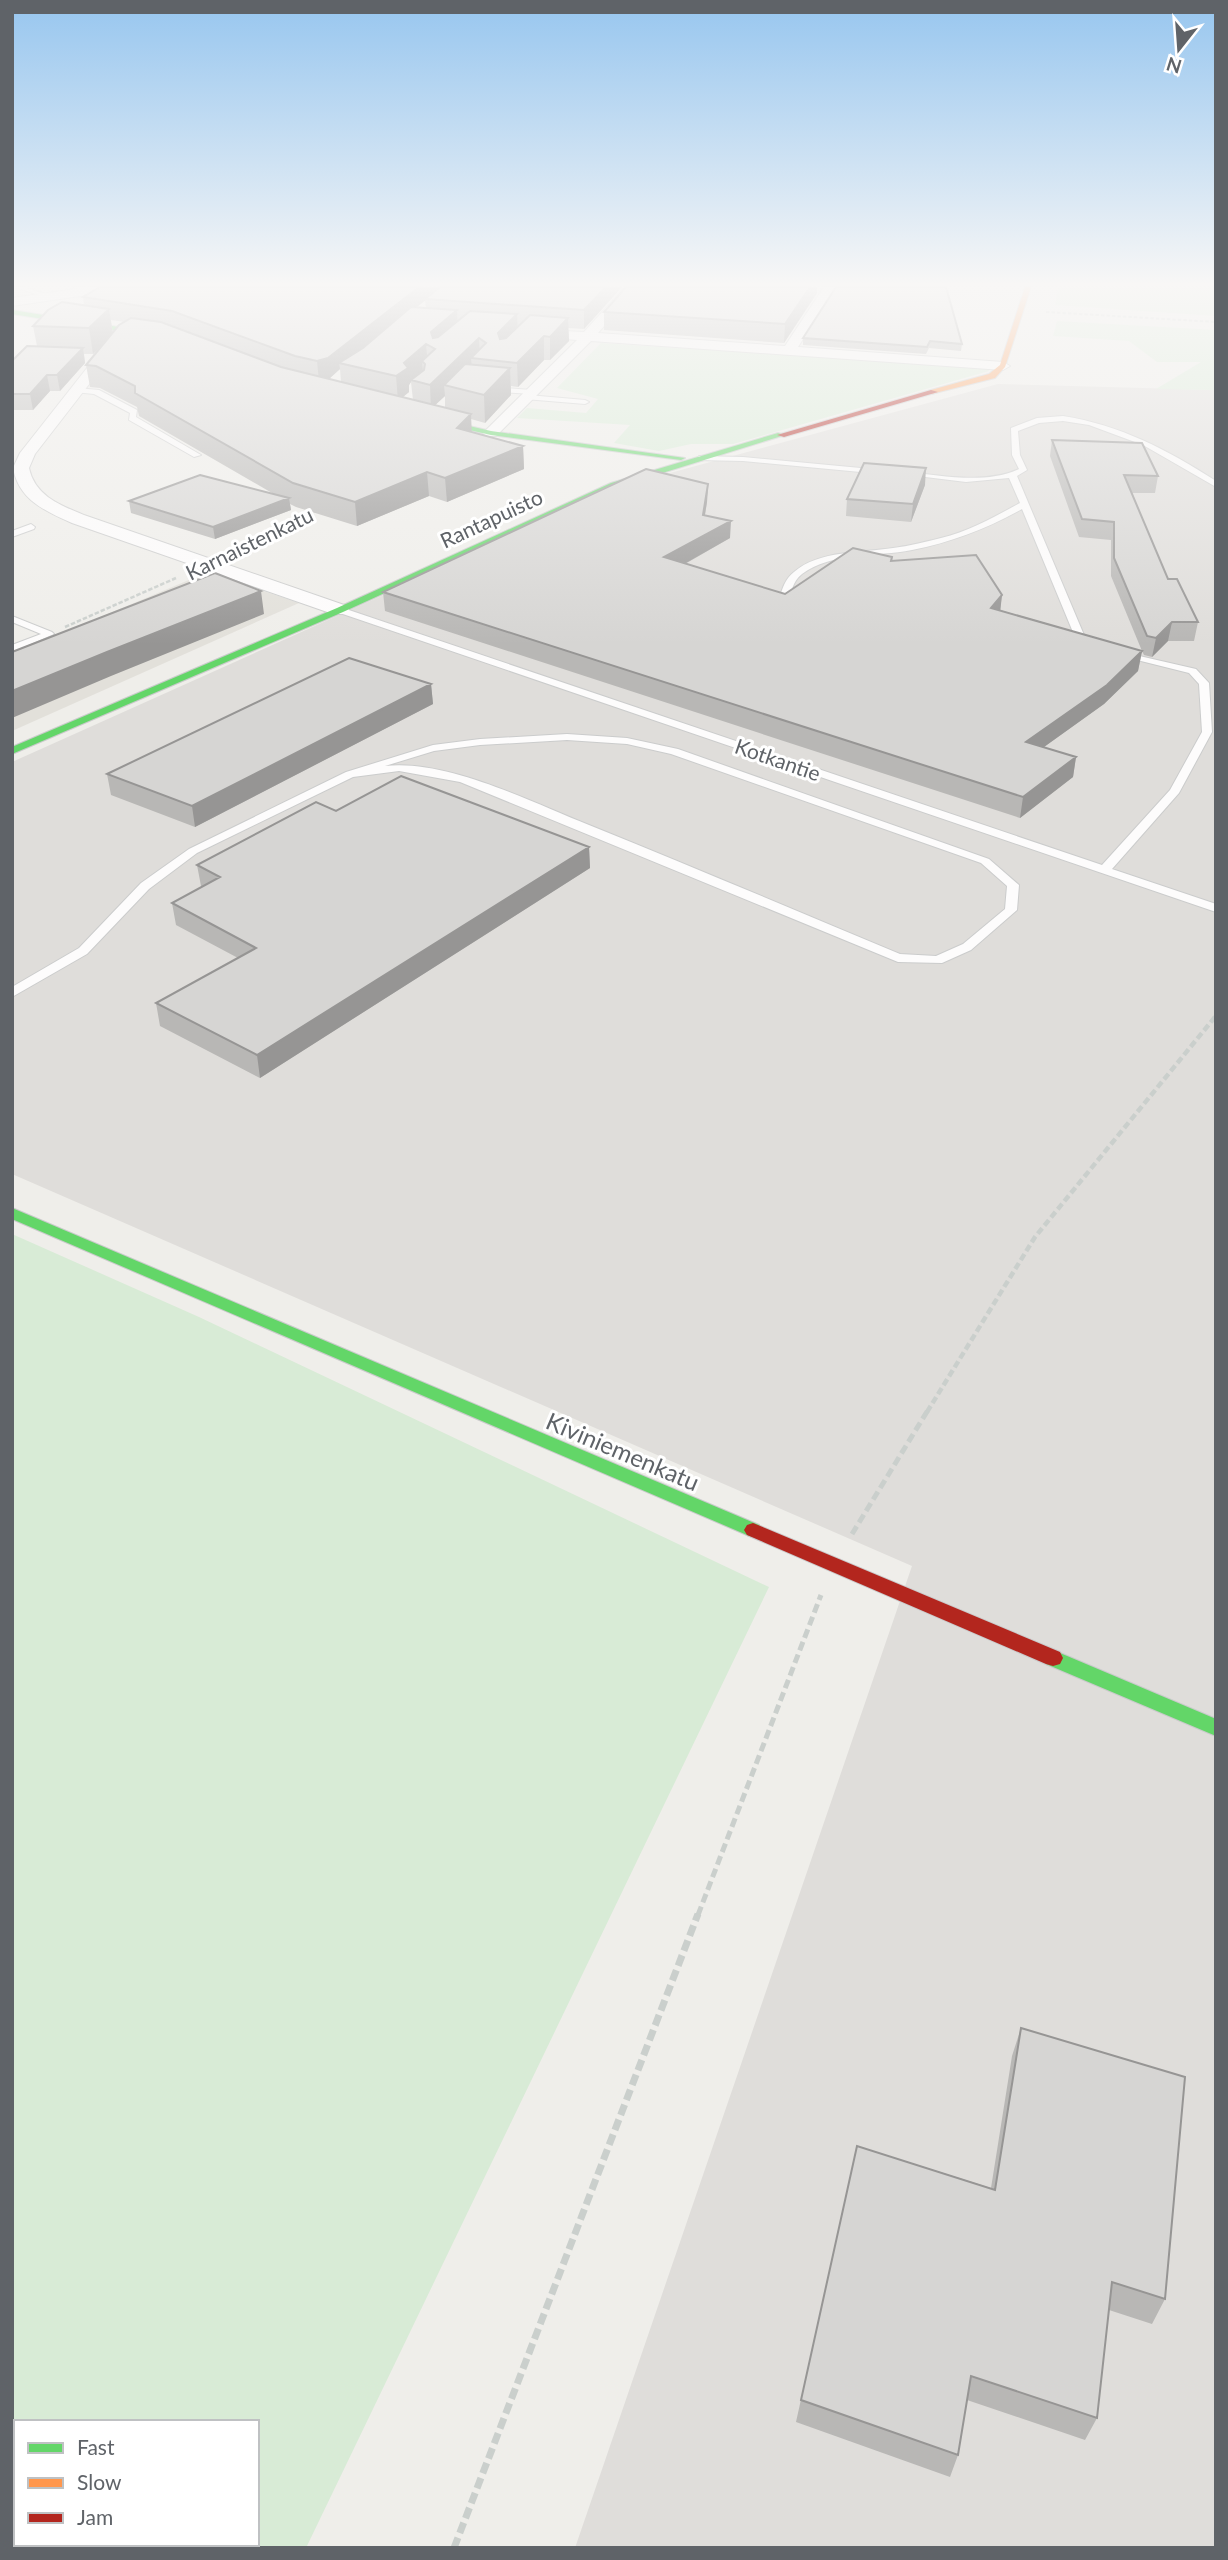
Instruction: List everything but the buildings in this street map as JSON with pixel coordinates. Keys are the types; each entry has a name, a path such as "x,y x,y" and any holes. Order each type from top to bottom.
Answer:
{"street":[{"path":"64,406 37,439 17,475 27,488 50,506 78,519 340,610"},
{"path":"491,433 518,406"},
{"name":"Rantapuisto","path":"12,751 340,610 614,485 697,458 886,406"},
{"path":"403,412 432,416 491,433 653,456 697,458"},
{"name":"Kiviniemenkatu","path":"12,1213 1216,1728"}],"lane":[{"path":"123,406 134,412 132,418 197,455"},
{"path":"697,458 743,459 942,477 1013,477 1023,470 1016,456 1014,430 1025,423 1042,420 1075,421 1124,432 1168,453 1216,485"},
{"path":"1013,477 1080,637 1103,649"},
{"path":"784,600 784,588 795,574 828,559 894,551 964,535 1025,504"},
{"path":"12,534 31,527"},
{"name":"Kotkantie","path":"340,610 1216,908"},
{"path":"12,619 49,634"},
{"path":"12,649 49,634"},
{"path":"1104,870 1175,790 1207,732 1204,683 1192,671 1116,653"},
{"path":"12,993 83,951 145,886 192,851 350,774 433,748 480,742 567,737 627,741 674,751 985,861 1013,885 1012,910 967,947 938,960 898,958 463,779 399,768 350,774"}],"path":[{"name":"Karnaistenkatu","path":"49,634 207,564 327,505"},
{"path":"454,2548 832,1566 1035,1237 1216,1016"}],"shaded area":[{"path":"915,406 1216,406 1216,2548 575,2548 912,1566 12,1174 12,762 633,483"},
{"path":"208,572 299,603 12,731 12,654"}],"green space":[{"path":"592,406 865,406 733,444 691,444 659,451 614,443 630,425 517,418 527,408 586,413"},
{"path":"12,1234 199,1317 769,1587 306,2548 12,2548"}],"traffic: fast":[{"path":"420,416 491,433 681,458"},
{"path":"12,751 340,610 614,485 781,435"},
{"path":"12,1213 753,1530"},
{"path":"1053,1658 1216,1728"}],"traffic: jam":[{"path":"781,435 883,406"},
{"path":"753,1530 1053,1658"}]}
